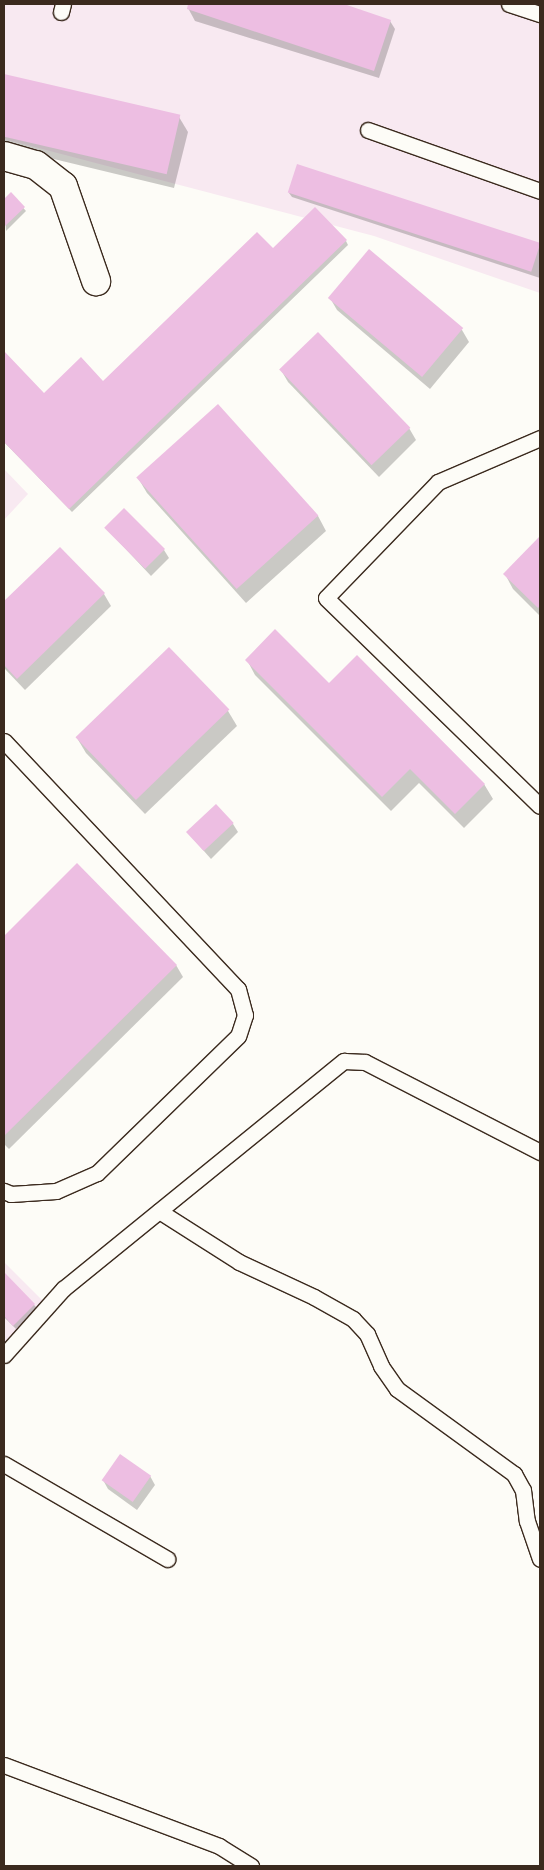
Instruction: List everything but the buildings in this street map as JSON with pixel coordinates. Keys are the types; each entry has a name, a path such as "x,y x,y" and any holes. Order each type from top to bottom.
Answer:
{"street":[{"path":"4,156 36,165 63,186 96,281"}],"lane":[{"path":"509,4 540,14"},
{"path":"368,130 540,191"},
{"path":"540,438 438,482 326,598 540,806"},
{"path":"4,741 238,989 245,1015 238,1036 97,1173 56,1191 11,1194 4,1191"},
{"path":"4,1355 63,1289 344,1061 365,1062 540,1152"},
{"path":"159,1211 239,1262 314,1296 353,1319 367,1334 381,1366 397,1389 514,1474 522,1490 527,1522 540,1560"},
{"path":"4,1332 15,1343"},
{"path":"4,1464 167,1559"},
{"path":"4,1765 219,1846 251,1866"}],"shaded area":[{"path":"4,4 540,4 540,293 374,236 4,139"},
{"path":"4,469 28,494 4,520"},
{"path":"4,1262 45,1303 4,1351"}]}
